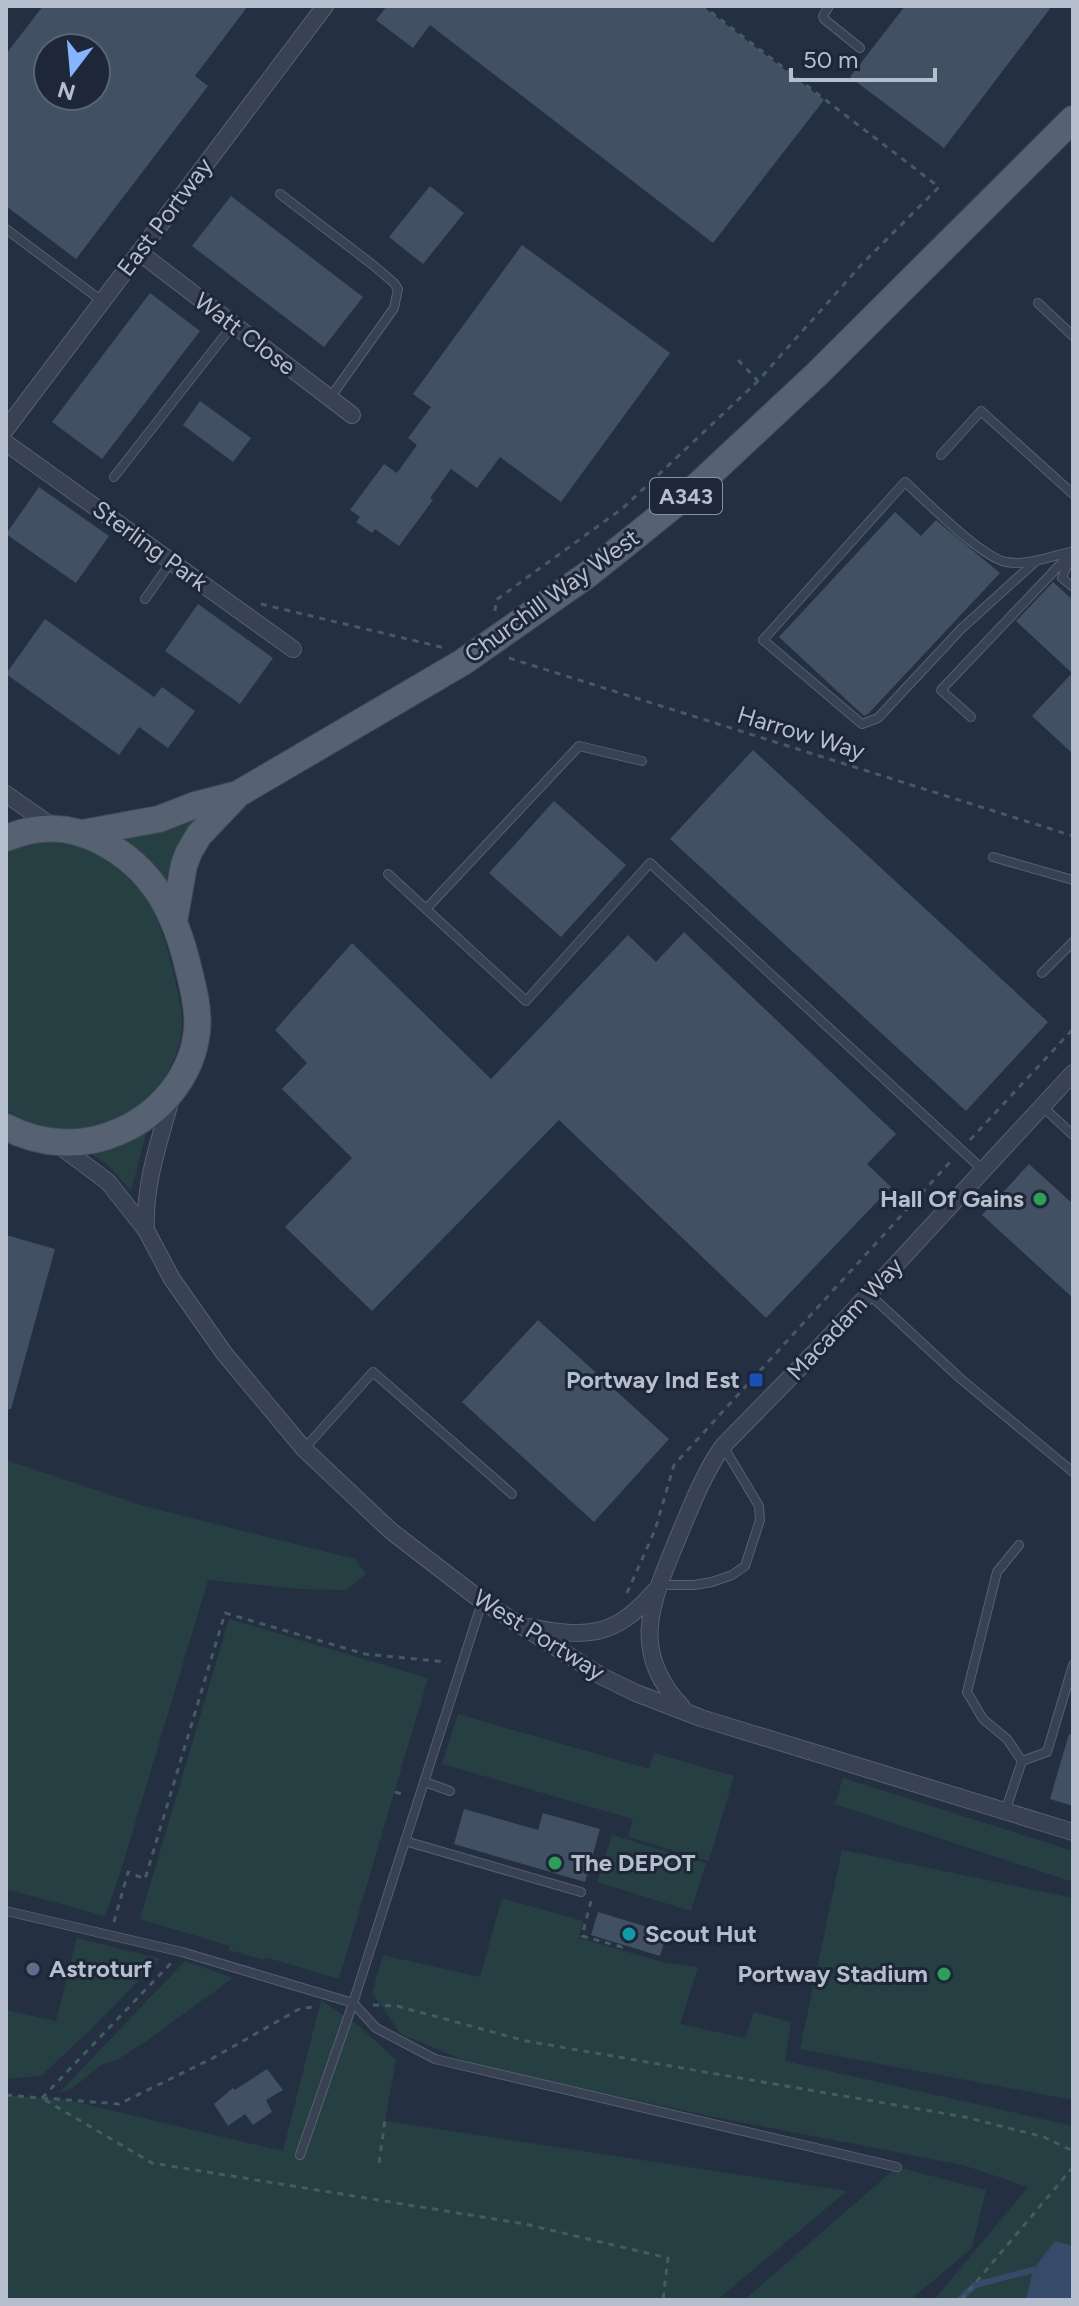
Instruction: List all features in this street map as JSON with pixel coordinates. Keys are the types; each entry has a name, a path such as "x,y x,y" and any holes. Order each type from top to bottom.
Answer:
{"main road":[{"name":"Churchill Way West","path":"174,921 189,852 208,825 238,794 463,662 587,575 695,488 828,363 1073,119"},
{"name":"Churchill Way West","path":"83,833 159,819 195,805 238,794"},
{"name":"Churchill Way West","path":"6,838 53,827 83,833 135,862 159,892 174,921 193,985 197,1029 189,1060 174,1090 146,1116 117,1133 89,1142 54,1142 35,1139 6,1127"}],"street":[{"name":"East Portway","path":"6,429 325,6"},
{"name":"Watt Close","path":"139,252 352,415"},
{"name":"Sterling Park","path":"6,443 293,649"},
{"path":"6,794 53,827"},
{"name":"Macadam Way","path":"657,1588 693,1501 723,1446 1073,1073"},
{"path":"146,1230 149,1178 174,1090"},
{"name":"West Portway","path":"54,1142 108,1182 146,1230 189,1306 247,1382 304,1449 391,1531 482,1601 603,1677 636,1693 1073,1832"},
{"path":"521,1626 567,1633 605,1629 629,1619 657,1588"},
{"path":"657,1588 650,1620 652,1659 664,1685 686,1711"}],"lane":[{"path":"829,6 824,19 860,48"},
{"path":"280,194 373,265 398,289 394,308 330,398"},
{"path":"6,229 102,301"},
{"path":"1038,303 1073,336"},
{"path":"114,477 232,326"},
{"path":"941,455 981,411 1073,494"},
{"path":"1036,561 961,629 878,718 862,724 763,640 905,482 989,556 1007,562 1036,561 1073,551"},
{"path":"1073,551 1062,578 1073,587"},
{"path":"971,717 941,690 1073,551"},
{"path":"145,599 171,562"},
{"path":"426,909 579,746 642,761"},
{"path":"993,857 1073,880"},
{"path":"388,874 526,1001 650,863 982,1169"},
{"path":"1042,973 1073,942"},
{"path":"1042,1106 1073,1135"},
{"path":"868,1294 962,1380 1073,1472"},
{"path":"304,1449 373,1372 512,1494"},
{"path":"657,1588 712,1582 732,1575 745,1566 760,1520 759,1506 723,1446"},
{"path":"1019,1545 997,1572 967,1692 983,1719 1007,1739 1022,1761"},
{"path":"300,2155 353,2003 482,1601"},
{"path":"1022,1761 1047,1752 1073,1665"},
{"path":"1005,1812 1022,1761"},
{"path":"425,1782 450,1791"},
{"path":"405,1841 581,1892"},
{"path":"6,1911 182,1952 353,2003 376,2028 435,2059 897,2167"}],"path":[{"path":"495,616 496,600 623,508 758,381 862,264 939,187 703,6"},
{"path":"738,360 758,381"},
{"path":"261,604 446,648 463,662"},
{"name":"Harrow Way","path":"519,661 1073,836"},
{"path":"110,1935 128,1872 145,1879 225,1613 365,1654 463,1663"},
{"path":"395,1792 407,1795"},
{"path":"581,1892 593,1895 582,1936 622,1947 623,1944"},
{"path":"42,2098 182,1952"},
{"path":"353,2003 397,2006 526,2041 965,2117 1044,2137 1073,2151"},
{"path":"6,2095 119,2104 213,2058 301,2008 314,2007"},
{"path":"42,2098 152,2163 525,2224 668,2258 663,2300"},
{"path":"379,2163 385,2120"},
{"path":"961,2300 1073,2167"}],"green space":[{"path":"202,813 180,845 166,881 149,860 123,840 123,838"},
{"path":"55,841 104,856 122,869 137,886 160,926 181,1012 181,1035 175,1056 153,1092 120,1117 80,1130 44,1129 6,1113 6,850"},
{"path":"147,1130 131,1191 107,1164 90,1153"},
{"path":"6,1460 144,1506 355,1559 366,1574 346,1590 208,1580 105,1916 6,1889"},
{"path":"229,1619 428,1678 339,1979 265,1957 264,1960 229,1950 230,1946 140,1919"},
{"path":"458,1714 649,1769 654,1753 734,1776 709,1861 628,1837 633,1819 442,1764"},
{"path":"843,1778 1073,1851 1073,1882 835,1804"},
{"path":"612,1835 706,1863 691,1911 597,1882"},
{"name":"Portway Stadium","path":"842,1850 1073,1898 1073,2100 800,2049"},
{"path":"502,1898 583,1921 579,1938 666,1963 698,1967 680,2024 745,2038 754,2012 791,2022 785,2061 1073,2126 1073,2300 934,2300 1028,2187 963,2165 709,2116 475,2065 401,2034 372,1993 383,1955 480,1977"},
{"path":"77,1938 160,1959 41,2076 6,2079 6,2010 56,2021"},
{"path":"185,1961 233,1978 145,2042 117,2060 103,2064 71,2089 59,2093"},
{"path":"321,2000 359,2026 396,2060 385,2121 847,2191 717,2300 6,2300 6,2095 67,2100 283,2151"},
{"path":"897,2167 986,2190 972,2248 910,2300 744,2300"}],"water":[{"path":"1055,2241 1073,2246 1073,2300 1026,2300 1033,2270"}],"building":[{"path":"43,6 248,6 195,76 208,86 76,259 6,206 6,54"},
{"path":"387,6 702,6 824,100 713,243 430,25 413,48 376,20"},
{"path":"905,6 1052,6 944,148 850,77"},
{"path":"430,186 464,213 423,264 389,237"},
{"path":"231,196 363,297 324,347 192,246"},
{"path":"522,245 670,353 561,502 500,457 477,488 451,469 430,498 433,500 399,546 375,529 372,533 356,522 360,517 350,510 384,464 397,473 417,445 408,438 431,407 413,394"},
{"path":"150,293 200,331 102,459 52,422"},
{"path":"200,401 251,438 233,462 183,425"},
{"path":"39,487 109,536 76,583 6,534"},
{"path":"895,512 921,536 936,520 1000,573 864,716 779,637"},
{"path":"1053,582 1073,600 1073,754 1032,716 1072,673 1016,621"},
{"path":"198,604 273,658 240,704 165,651"},
{"path":"45,619 154,697 162,687 195,711 168,748 139,727 119,755 6,674"},
{"path":"753,750 1048,1022 966,1111 670,839"},
{"path":"554,801 626,865 561,937 489,873"},
{"path":"684,932 896,1134 867,1164 891,1187 766,1318 559,1120 372,1311 285,1227 352,1158 282,1089 307,1063 275,1030 352,943 491,1079 628,935 656,962"},
{"path":"1029,1164 1073,1204 1073,1298 982,1215"},
{"path":"6,1235 55,1249 11,1409 6,1409"},
{"path":"538,1320 669,1439 594,1522 462,1402"},
{"path":"1069,1734 1073,1735 1073,1806 1050,1799"},
{"name":"The DEPOT","path":"464,1809 538,1830 543,1813 600,1829 585,1882 454,1844"},
{"name":"Scout Hut","path":"598,1912 667,1933 660,1956 591,1935"},
{"path":"267,2069 283,2090 266,2100 272,2112 253,2125 245,2114 228,2126 214,2104 233,2088 235,2090"}],"waterway":[{"path":"959,2300 975,2285 1033,2270 1039,2273"}],"place":[{"name":"Hall Of Gains","path":"1040,1199"},
{"name":"Portway Ind Est","path":"756,1380"},
{"name":"The DEPOT","path":"555,1863"},
{"name":"Scout Hut","path":"629,1934"},
{"name":"Astroturf","path":"33,1969"},
{"name":"Portway Stadium","path":"944,1974"}]}
